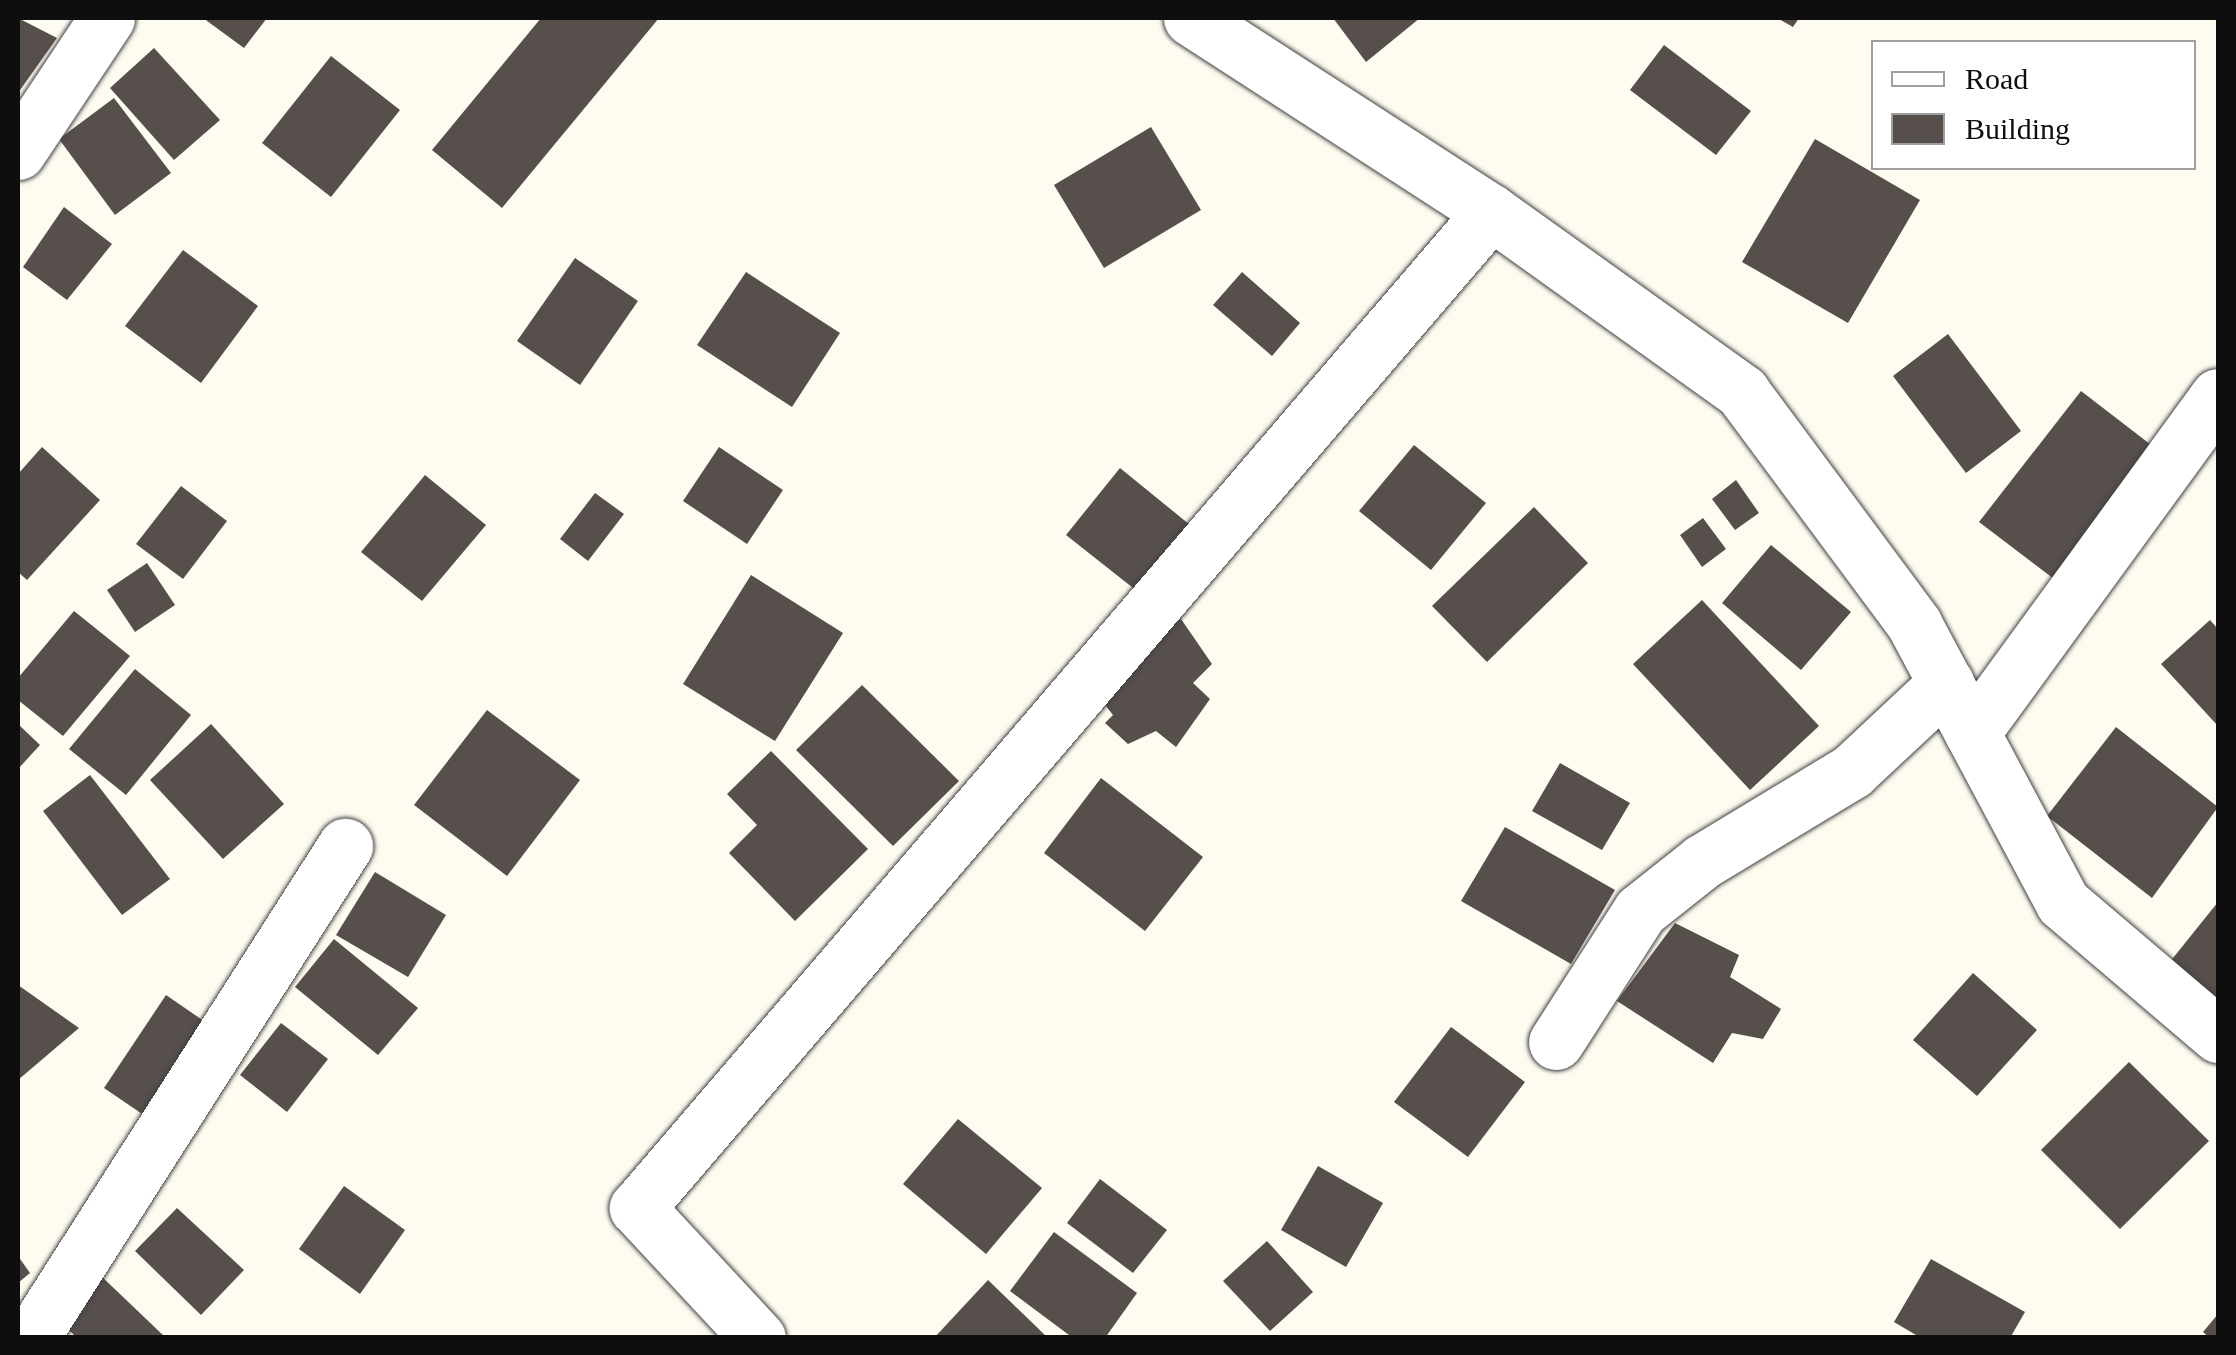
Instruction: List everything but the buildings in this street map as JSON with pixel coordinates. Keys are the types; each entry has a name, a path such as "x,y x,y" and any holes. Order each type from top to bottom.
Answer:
{"street":[{"path":"18,152 107,18"},
{"path":"1223,26 1492,212 1742,392 1914,624 2064,904 2218,1035"},
{"path":"758,1338 637,1208 1492,212"},
{"path":"1972,732 2218,396"},
{"path":"1556,1042 1640,911 1703,861 1852,771 1946,683"},
{"path":"31,1338 345,846"}]}
